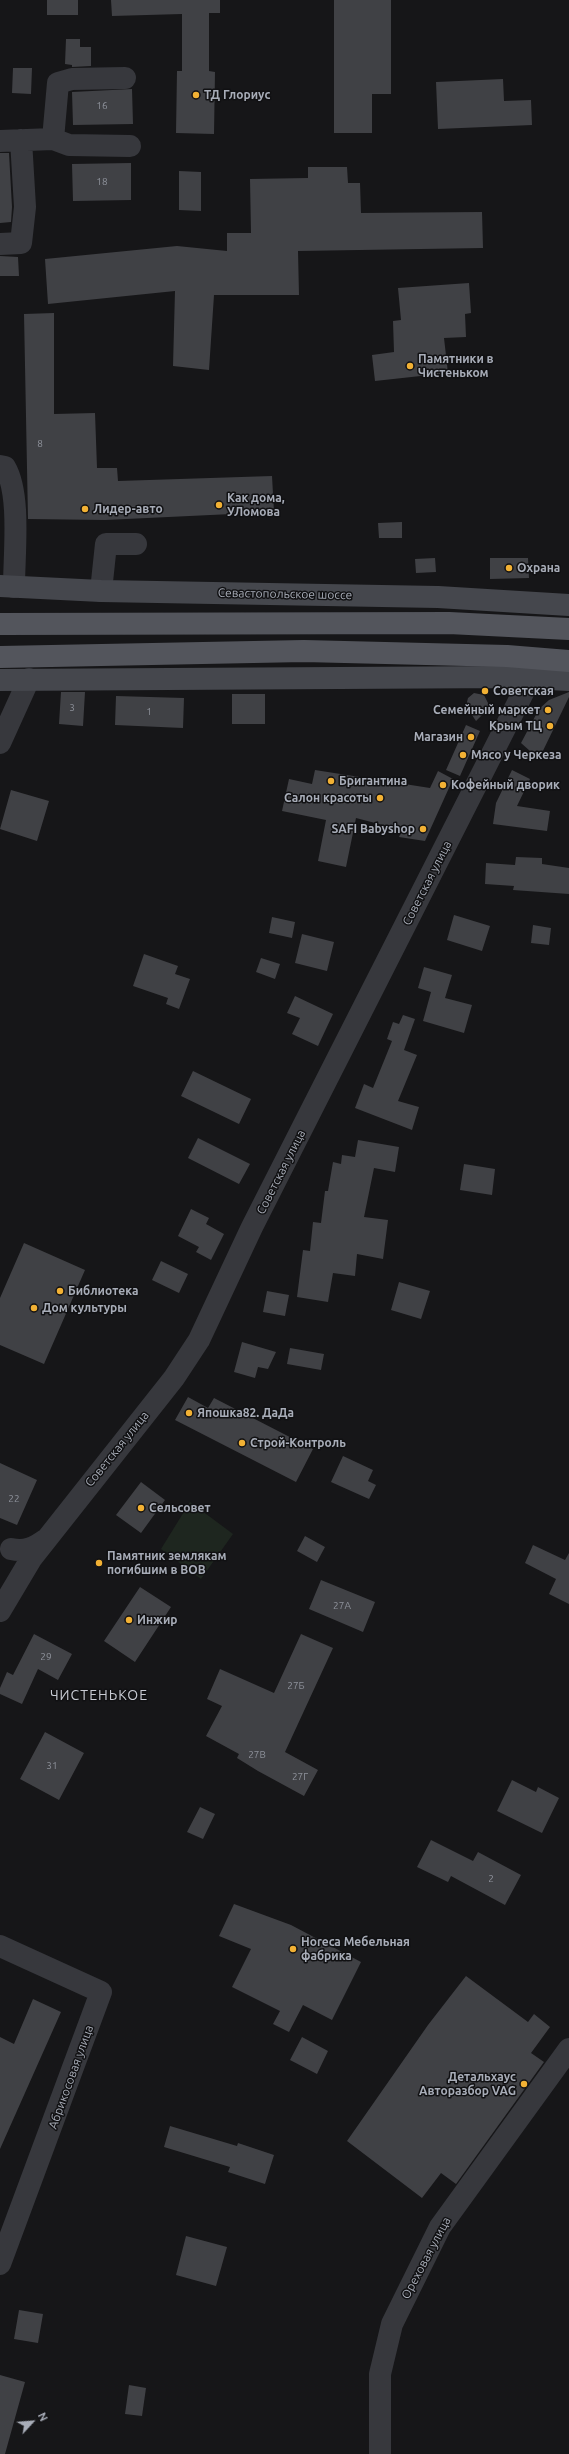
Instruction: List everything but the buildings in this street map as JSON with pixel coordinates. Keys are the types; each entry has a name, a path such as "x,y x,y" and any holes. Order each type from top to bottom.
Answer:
{"main road":[{"name":"Севастопольское шоссе","path":"7,586 101,591 446,597 569,605"},
{"path":"0,624 449,622 569,629"},
{"path":"0,657 304,651 507,656 569,661"},
{"path":"0,680 508,677 563,679"}],"street":[{"path":"53,139 58,83 72,78 125,78"},
{"path":"0,244 21,243 25,207 10,141 53,139 69,145 130,146"},
{"path":"0,466 5,467 11,477 14,496 7,586"},
{"path":"101,591 106,544 136,544"},
{"path":"508,677 516,688 516,704"},
{"name":"Советская улица","path":"0,1611 26,1567 174,1378 199,1340 252,1227 531,677"},
{"path":"0,743 29,679"},
{"path":"516,704 533,690 563,679"},
{"path":"6,1546 21,1551 35,1548 46,1540"},
{"path":"6,1546 26,1567"},
{"name":"Абрикосовая улица","path":"0,1946 101,1992 0,2264"},
{"name":"Ореховая улица","path":"380,2454 380,2374 392,2324 440,2227 569,2049"}],"shaded area":[{"path":"190,1502 233,1534 201,1579 161,1549"}],"place":[{"name":"ТД Глориус","path":"196,95"},
{"name":"Памятники в Чистеньком","path":"410,366"},
{"name":"Как дома, УЛомова","path":"219,505"},
{"name":"Лидер-авто","path":"85,509"},
{"name":"Охрана","path":"509,568"},
{"name":"Советская","path":"485,691"},
{"name":"Семейный маркет","path":"548,710"},
{"name":"Крым ТЦ","path":"550,726"},
{"name":"Магазин","path":"471,737"},
{"name":"Мясо у Черкеза","path":"463,755"},
{"name":"Бригантина","path":"331,781"},
{"name":"Кофейный дворик","path":"443,785"},
{"name":"Салон красоты","path":"380,798"},
{"name":"SAFI Babyshop","path":"423,829"},
{"name":"Библиотека","path":"60,1291"},
{"name":"Дом культуры","path":"34,1308"},
{"name":"Япошка82. ДаДа","path":"189,1413"},
{"name":"Строй-Контроль","path":"242,1443"},
{"name":"Сельсовет","path":"141,1508"},
{"name":"Памятник землякам погибшим в ВОВ","path":"99,1563"},
{"name":"Инжир","path":"129,1620"},
{"name":"Horeca Мебельная фабрика","path":"293,1949"},
{"name":"Детальхаус Авторазбор VAG","path":"524,2084"}],"district":[{"name":"ЧИСТЕНЬКОЕ","path":"99,1695"}]}
